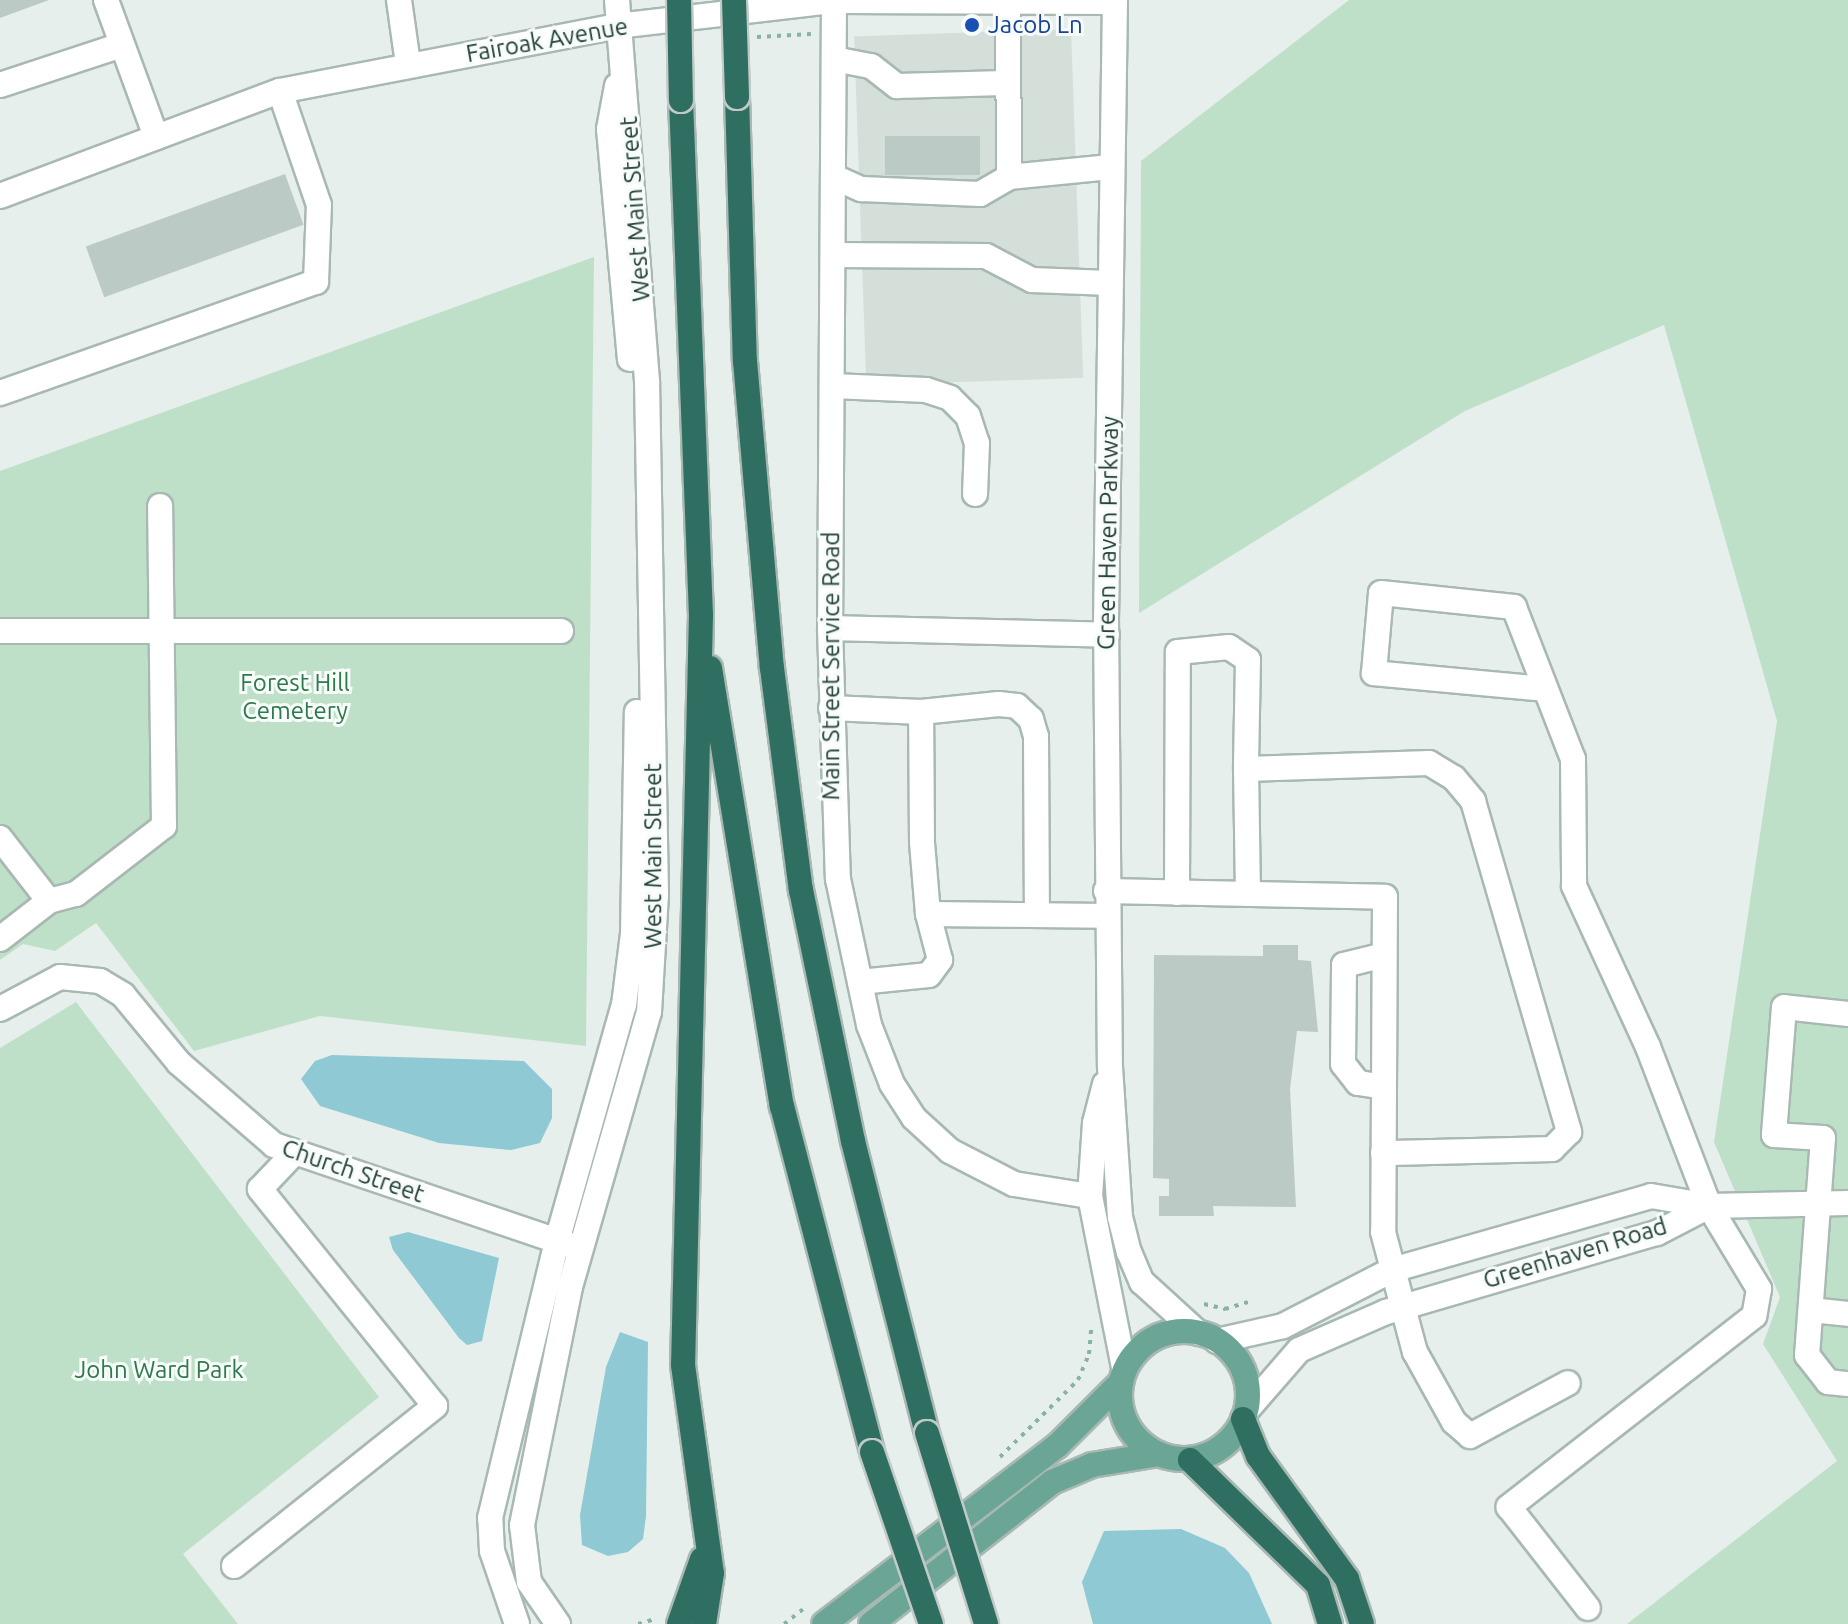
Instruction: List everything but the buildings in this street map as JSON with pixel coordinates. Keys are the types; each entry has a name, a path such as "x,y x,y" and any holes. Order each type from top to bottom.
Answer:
{"highway":[{"path":"679,0 701,615 683,1365 708,1534 711,1602 704,1624"},
{"path":"734,0 747,377 772,668 801,890 853,1141 927,1433 986,1624"},
{"path":"701,615 782,1106 872,1452 931,1624"},
{"path":"1244,1417 1258,1456 1347,1579 1362,1624"},
{"path":"1190,1460 1318,1585 1330,1624"},
{"path":"671,1621 692,1603 708,1534"}],"main road":[{"name":"Greenhaven Road","path":"824,1624 1057,1446 1152,1340 1207,1337"},
{"path":"1207,1337 1243,1371 1244,1417"},
{"path":"1122,1374 1125,1421 1159,1454"},
{"name":"Greenhaven Road","path":"1190,1460 1226,1444 1244,1417"},
{"path":"871,1624 1052,1482 1092,1465 1159,1454 1190,1460"}],"street":[{"path":"106,0 156,137"},
{"path":"399,0 408,64"},
{"name":"West Main Street","path":"558,1624 529,1582 522,1525 581,1249 649,1012 656,895 647,381 617,0"},
{"name":"Fairoak Avenue","path":"0,196 280,91 617,26 834,1 1115,1"},
{"name":"Main Street Service Road","path":"834,1 831,708 838,879 860,982 892,1084 923,1126 950,1151 1014,1184 1090,1196"},
{"path":"1008,1 1004,83 1009,177"},
{"name":"Green Haven Parkway","path":"1110,1067 1106,903 1107,635 1115,1"},
{"path":"0,85 122,45"},
{"path":"834,59 871,66 897,86 1004,83"},
{"name":"West Main Street","path":"517,1624 492,1551 490,1518 557,1241 617,1034 633,934 635,513 630,365 609,129 621,64"},
{"path":"0,393 316,282 319,205 280,91"},
{"path":"834,177 861,189 980,194 1009,177 1111,167"},
{"path":"833,255 986,256 1032,280 1110,283"},
{"path":"833,386 926,390 950,398 968,416 977,443 975,494"},
{"path":"0,939 49,901 76,894 164,826 160,506"},
{"path":"1545,689 1374,673 1381,593 1514,607 1573,759 1574,886 1648,1047 1709,1206 1754,1274 1761,1301 1754,1316 1509,1507 1588,1608"},
{"path":"830,628 1107,635"},
{"path":"0,631 561,631"},
{"path":"1177,893 1178,652 1229,647 1248,660 1248,894"},
{"path":"831,708 921,712 999,704 1017,706 1031,719 1037,915"},
{"path":"860,982 918,977 936,968 940,960 928,914 921,712"},
{"path":"1246,769 1429,763 1454,778 1473,801 1569,1132 1552,1149 1383,1153"},
{"path":"0,838 49,901"},
{"path":"928,914 1037,915 1177,893 1385,897 1383,1232 1415,1352 1454,1422 1470,1436 1568,1383"},
{"path":"1384,955 1344,965 1343,1064 1358,1083 1384,1087"},
{"name":"Church Street","path":"0,1009 60,977 87,977 123,995 179,1063 274,1145 581,1249"},
{"path":"1848,1014 1784,1007 1774,1135 1823,1138 1823,1200 1807,1355 1814,1371 1828,1382 1848,1384"},
{"path":"1110,1067 1095,1123 1090,1196 1122,1374"},
{"path":"1110,1067 1120,1217 1129,1252 1142,1282 1207,1337"},
{"path":"234,1566 435,1406 260,1189 294,1153"},
{"name":"Greenhaven Road","path":"1207,1337 1283,1326 1392,1270 1651,1196 1709,1206"},
{"path":"1709,1206 1823,1200 1848,1203"},
{"name":"Greenhaven Road","path":"1244,1417 1299,1350 1402,1305 1657,1233 1709,1206"},
{"path":"1811,1310 1848,1314"}],"path":[{"path":"760,37 811,34"},
{"path":"1195,1299 1225,1309 1252,1301"},
{"path":"638,1624 671,1621"}],"shaded area":[{"path":"1071,29 1083,378 866,385 854,37"}],"green space":[{"path":"1349,0 1848,0 1848,1624 1627,1624 1837,1461 1763,1344 1780,1297 1714,1142 1777,721 1664,325 1465,411 1139,613 1141,161"},
{"name":"Forest Hill Cemetery","path":"594,257 586,1046 320,1016 194,1051 96,923 55,951 23,944 0,960 0,471"},
{"name":"John Ward Park","path":"76,1002 379,1397 183,1554 238,1624 0,1624 0,1048"}],"water":[{"path":"332,1055 524,1061 552,1089 552,1118 540,1143 511,1150 439,1143 320,1106 301,1079 315,1061"},
{"path":"408,1232 499,1258 482,1341 467,1345 459,1338 393,1250 389,1237"},
{"path":"620,1332 648,1342 646,1516 643,1539 628,1552 608,1556 582,1545 580,1515 606,1367"},
{"path":"1181,1529 1225,1548 1249,1573 1272,1624 1093,1624 1082,1582 1104,1531"}],"place":[{"name":"Jacob Ln","path":"972,25"}]}
